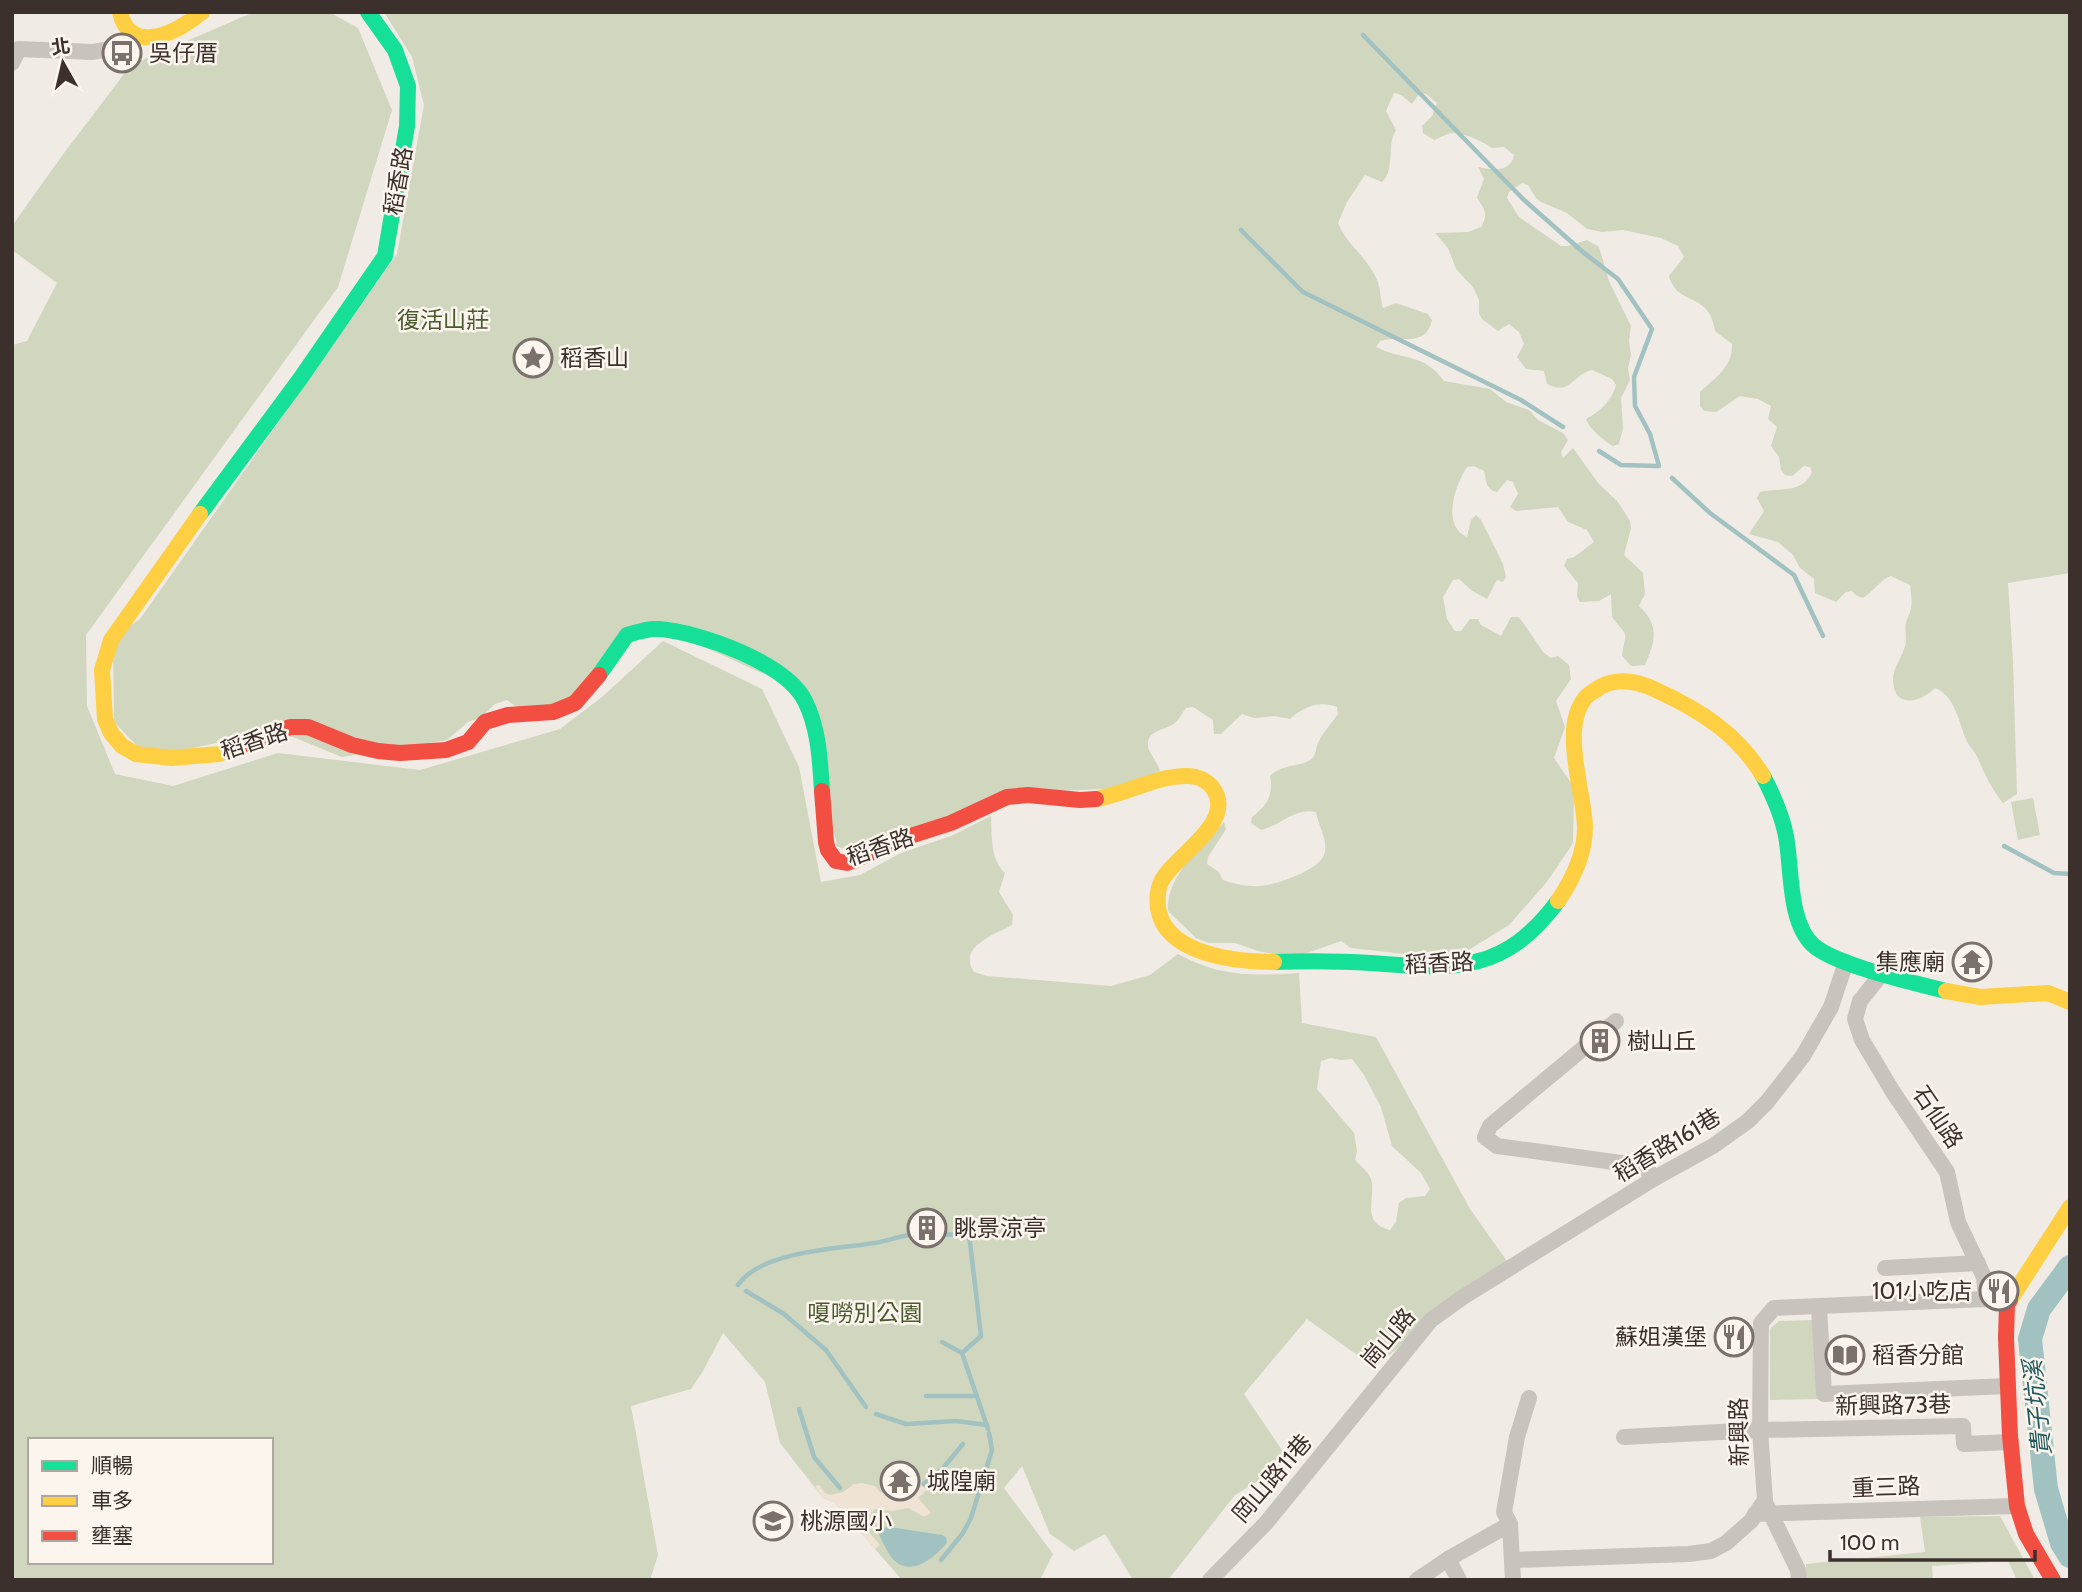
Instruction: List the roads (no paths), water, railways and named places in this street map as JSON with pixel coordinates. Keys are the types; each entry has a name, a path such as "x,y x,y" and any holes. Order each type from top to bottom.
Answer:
{"street":[{"path":"120,12 124,27 134,35 151,38 177,31 202,12"},
{"name":"稻香路","path":"368,12 395,50 408,86 407,126 385,256 300,379 159,569 111,640 102,670 105,719 111,733 122,746 136,754 172,758 219,754 290,727 308,727 352,745 378,751 400,753 446,750 468,742 485,722 508,715 553,712 575,704 626,635 659,629 711,640 755,660 783,678 804,698 816,742 826,842 836,861 853,861 957,820 990,803 1013,796 1032,794 1070,800 1096,800 1174,778 1197,777 1216,793 1218,812 1208,829 1172,866 1158,888 1156,895 1159,913 1172,934 1195,948 1234,962 1328,961 1436,968 1485,961 1530,935 1565,896 1584,844 1584,815 1574,738 1575,713 1589,692 1614,682 1629,681 1661,691 1718,724 1756,766 1771,794 1784,831 1799,926 1815,948 1846,962 1934,988 1981,997 2045,991 2070,1002"},
{"path":"15,53 93,51 119,47 134,35"},
{"name":"稻香路161巷","path":"1450,1308 1463,1297 1656,1178 1713,1146 1748,1121 1767,1102 1803,1056 1831,1007 1846,962"},
{"name":"石仙路","path":"1883,972 1860,1001 1855,1018 1858,1029 1893,1092 1947,1172 1958,1222 1984,1277 1986,1298"},
{"path":"1616,1021 1490,1126 1485,1137 1497,1146 1643,1166 1656,1178"},
{"path":"2053,1580 2026,1534 2017,1506 2008,1386 2007,1304 2070,1208"},
{"path":"1885,1268 1978,1263"},
{"name":"新興路","path":"1763,1509 1760,1430 1761,1323 1774,1308 1986,1298 2007,1304"},
{"path":"1819,1307 1824,1394 2008,1386"},
{"name":"崗山路","path":"1365,1402 1431,1320 1450,1308"},
{"path":"1513,1580 1510,1524 1504,1512 1517,1437 1529,1398"},
{"name":"岡山路11巷","path":"1210,1580 1266,1523 1365,1402"},
{"name":"新興路73巷","path":"1760,1430 1963,1426 1964,1444 2011,1442"},
{"path":"1624,1437 1760,1430"},
{"name":"重三路","path":"1763,1509 2017,1506"},
{"path":"1513,1560 1659,1557 1712,1551 1740,1532 1763,1509 1798,1570 1799,1580"},
{"path":"1418,1580 1448,1559 1510,1524"},
{"path":"1448,1559 1459,1580"}],"water":[{"path":"881,1528 942,1535 946,1537 947,1543 924,1563 909,1567 895,1561 878,1533"}],"waterway":[{"path":"1363,35 1523,199 1618,279 1652,329 1634,377 1635,406 1650,434 1659,466"},
{"path":"1241,230 1303,292 1521,400 1563,427"},
{"path":"1599,451 1621,465 1658,466"},
{"path":"1672,478 1710,513 1794,575 1823,636"},
{"path":"2004,846 2054,873 2070,874"},
{"path":"738,1285 749,1274 781,1258 923,1234"},
{"path":"932,1235 969,1234 981,1336 962,1353 988,1429"},
{"name":"貴子坑溪","path":"2070,1267 2039,1309 2030,1339 2046,1489 2062,1543 2070,1556"},
{"path":"746,1291 784,1314 826,1350 866,1407"},
{"path":"942,1342 962,1353"},
{"path":"926,1396 977,1396"},
{"path":"799,1409 814,1457 840,1488"},
{"path":"876,1414 906,1424 956,1421 987,1425"},
{"path":"941,1560 963,1533 971,1518 992,1450 989,1433"},
{"path":"924,1484 943,1468 963,1444"},
{"name":"貴子坑溪","path":"2040,1490 2046,1486"}],"place":[{"name":"吳仔厝","path":"122,53"},
{"name":"稻香山","path":"533,358"},
{"name":"集應廟","path":"1972,962"},
{"name":"樹山丘","path":"1600,1041"},
{"name":"眺景涼亭","path":"927,1228"},
{"name":"101小吃店","path":"1999,1291"},
{"name":"蘇姐漢堡","path":"1734,1337"},
{"name":"稻香分館","path":"1845,1355"},
{"name":"城隍廟","path":"900,1481"},
{"name":"桃源國小","path":"773,1521"}],"park label":[{"name":"復活山莊","path":"443,320"},
{"name":"嗄嘮別公園","path":"865,1313"}]}
